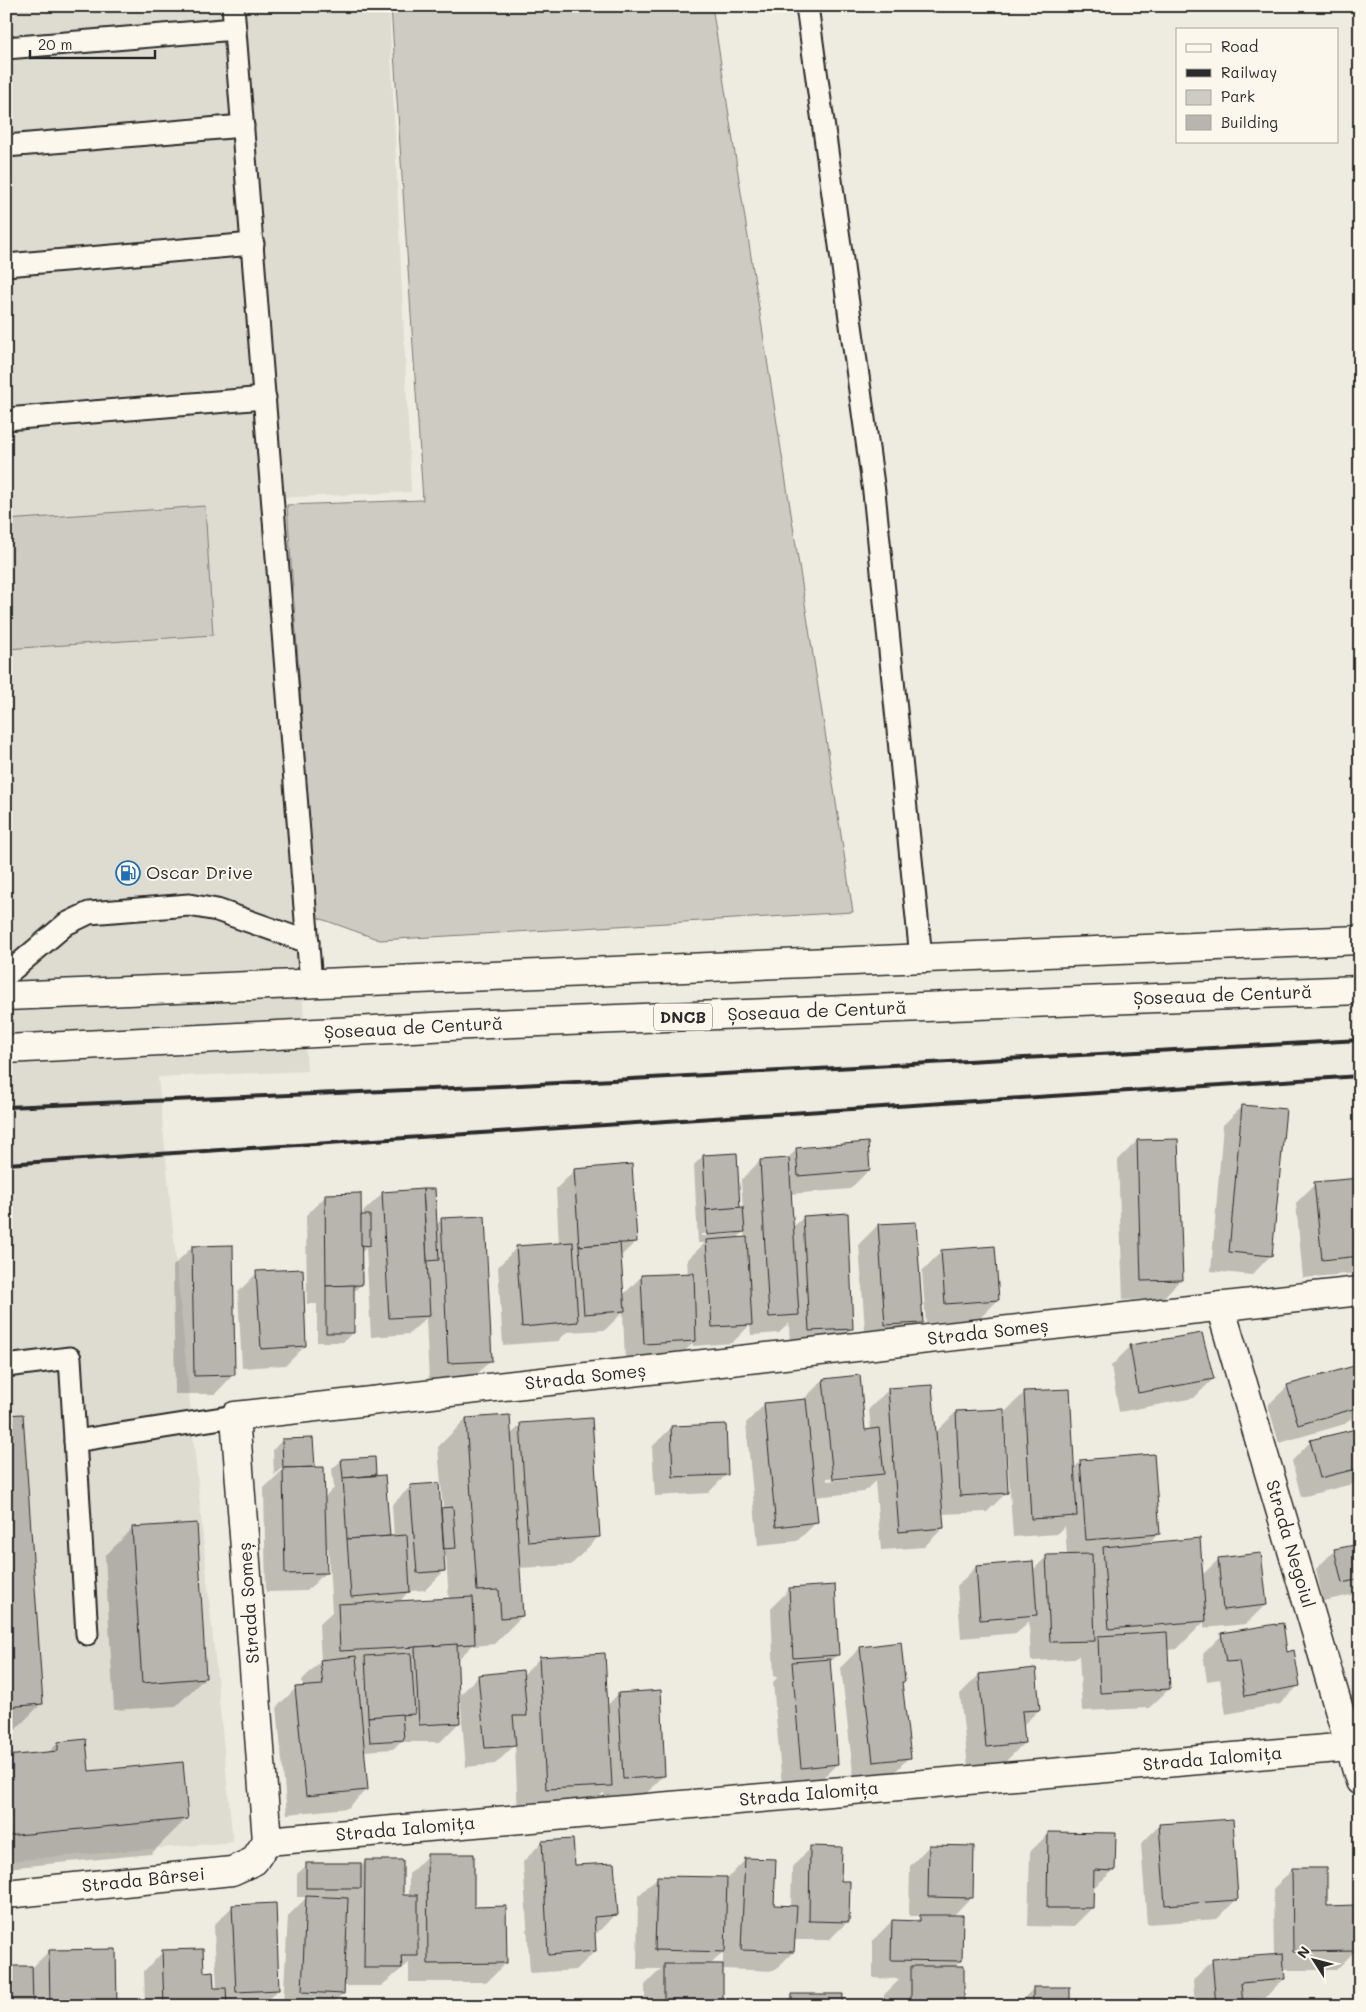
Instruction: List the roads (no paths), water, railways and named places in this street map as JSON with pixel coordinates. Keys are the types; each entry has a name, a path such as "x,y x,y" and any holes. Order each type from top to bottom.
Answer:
{"street":[{"path":"6,996 1360,940"},
{"name":"Șoseaua de Centură","path":"6,1049 489,1024 1360,990"},
{"name":"Strada Someș","path":"267,1841 234,1416 1360,1291"},
{"name":"Strada Negoiul","path":"1220,1306 1360,1781"},
{"name":"Strada Ialomița","path":"267,1841 1349,1746"},
{"name":"Strada Bârsei","path":"6,1894 232,1871 254,1861 267,1841"}],"lane":[{"path":"233,6 311,983"},
{"path":"807,6 874,492 921,958"},
{"path":"6,48 235,29"},
{"path":"6,146 243,126"},
{"path":"6,265 252,244"},
{"path":"6,419 265,398"},
{"path":"6,975 66,924 89,913 189,905 217,910 308,942"},
{"path":"6,1366 70,1358 87,1634"},
{"path":"75,1441 234,1416"}],"railway":[{"path":"6,1107 501,1086 1360,1040"},
{"path":"6,1164 1360,1076"}],"place":[{"name":"Oscar Drive","path":"128,873"}]}
